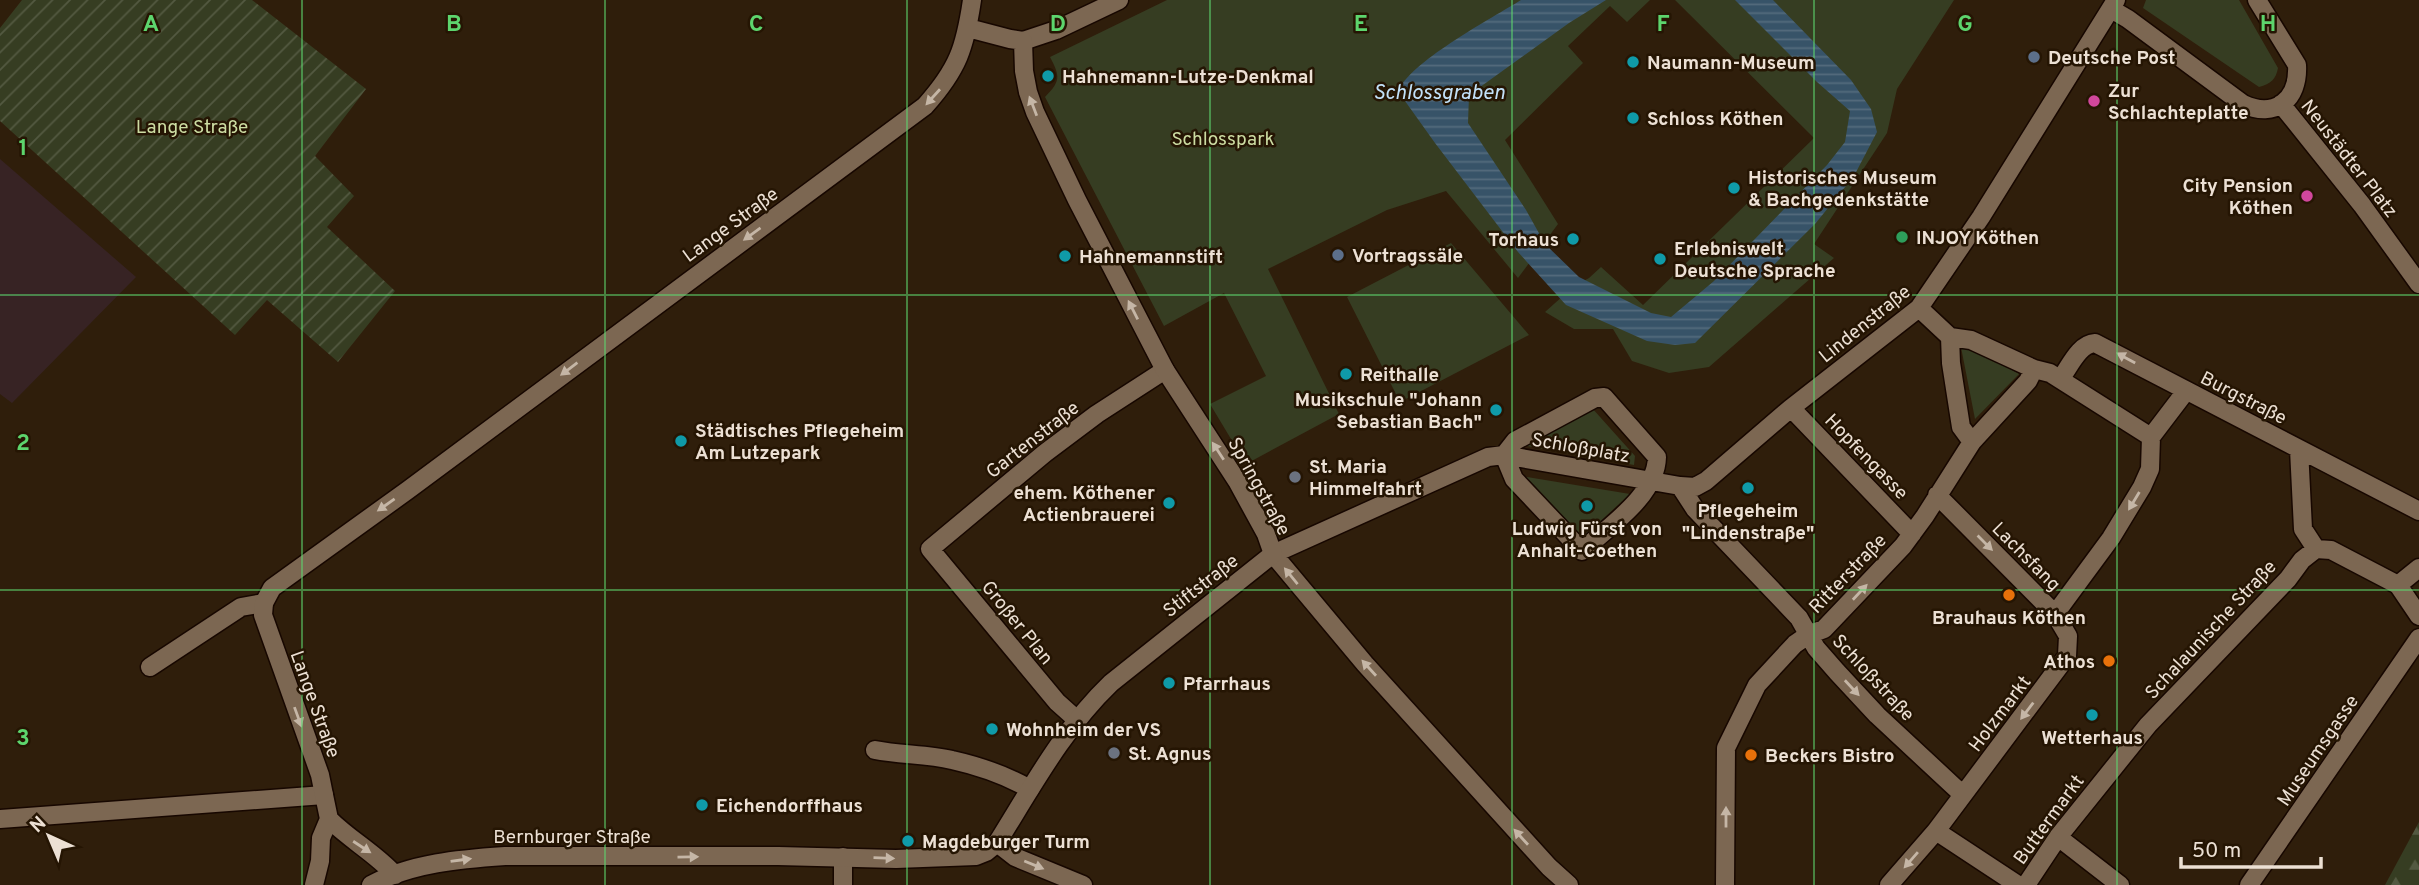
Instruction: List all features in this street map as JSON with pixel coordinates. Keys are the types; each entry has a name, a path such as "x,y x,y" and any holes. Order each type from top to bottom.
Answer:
{"street":[{"name":"Lange Straße","path":"314,885 320,861 321,838 329,819 320,775 266,628 264,603 272,588 925,106 951,75 967,33 972,0"},
{"path":"967,33 1023,41 1056,30 1119,0"},
{"name":"Neustädter Platz","path":"2114,4 2129,19 2243,104 2256,110 2268,111 2290,96 2295,87 2297,65 2257,0"},
{"name":"Lindenstraße","path":"1680,486 1695,487 1706,481 1791,408 1919,308 1981,217 2114,4"},
{"name":"Springstraße","path":"1023,41 1024,71 1035,112 1077,200 1166,370 1237,481 1266,534 1273,554 1365,664 1549,867 1569,885"},
{"name":"Neustädter Platz","path":"2281,104 2362,205 2419,284"},
{"path":"1919,308 1950,337 1971,340 2034,369 2061,378 2151,437"},
{"path":"1950,337 1951,363 1961,427 1972,442"},
{"name":"Burgstraße","path":"2061,378 2081,349 2089,343 2095,343 2419,510"},
{"name":"Ritterstraße","path":"1725,885 1726,748 1757,685 1796,644 1808,635 1824,629 1912,534 1972,442 2028,381 2034,369"},
{"name":"Gartenstraße","path":"930,549 1045,453 1097,414 1166,370"},
{"path":"2055,614 2111,538 2142,487 2150,469 2151,437 2186,391"},
{"name":"Schloßplatz","path":"1604,397 1657,457 1656,470 1644,494 1582,551 1514,479 1504,456 1515,441 1595,398 1604,397"},
{"name":"Hopfengasse","path":"1791,408 1912,534"},
{"path":"2299,449 2303,529 2316,553 2398,585 2419,616"},
{"name":"Stiftstraße","path":"997,842 1076,719 1111,683 1273,554 1488,457 1504,456"},
{"name":"Schloßplatz","path":"1504,456 1680,486"},
{"name":"Schloßstraße","path":"1680,486 1685,497 1704,519 1799,618 1816,648 1877,715 1964,795"},
{"name":"Lachsfang","path":"1937,495 2055,614 2068,636 2067,656"},
{"name":"Großer Plan","path":"930,549 1057,702 1076,719"},
{"name":"Schalaunische Straße","path":"2104,778 2148,725 2316,553"},
{"path":"2398,585 2419,568"},
{"path":"150,667 240,607 264,603"},
{"name":"Museumsgasse","path":"2249,885 2419,638"},
{"name":"Holzmarkt","path":"1889,885 1964,795 2067,656"},
{"path":"875,750 951,759 1015,781 1030,789"},
{"name":"Buttermarkt","path":"2026,885 2058,837 2104,778"},
{"path":"0,820 324,795"},
{"path":"329,819 349,838 380,858 395,875"},
{"path":"1936,831 2018,885"},
{"path":"2058,837 2120,885"},
{"path":"997,842 1015,857 1083,885"},
{"name":"Bernburger Straße","path":"371,885 438,863 469,858 778,856 896,859 976,856 986,852 997,842"},
{"path":"843,857 843,885"}],"shaded area":[{"path":"0,159 136,277 12,403 0,394"}],"green space":[{"name":"Lange Straße","path":"22,0 252,0 366,89 315,156 354,196 327,227 395,291 338,362 267,300 235,335 0,121 0,28"},
{"name":"Schlosspark","path":"1167,0 1650,0 1627,22 1610,6 1568,46 1583,63 1505,140 1558,224 1518,278 1446,191 1387,210 1268,269 1339,414 1246,464 1210,404 1266,376 1224,293 1164,326 1045,97 1054,87 1057,78 1050,57"},
{"path":"1675,0 1954,0 1897,89 1887,133 1814,244 1834,258 1709,367 1669,373 1632,361 1613,329 1574,329 1545,312 1601,267 1643,305 1814,138"},
{"path":"2146,0 2239,0 2278,68 2274,78 2270,83 2259,87 2143,8"},
{"path":"1451,243 1529,335 1400,402 1347,297"},
{"path":"1960,342 2019,374 1975,419"},
{"path":"1592,408 1635,456 1634,465 1527,446"},
{"path":"1521,476 1630,494 1581,539"},
{"path":"2419,822 2419,885 2385,885"}],"water":[{"name":"Schlossgraben","path":"1521,0 1606,0 1569,23 1469,95 1468,123 1526,210 1545,244 1579,277 1651,313 1671,317 1714,281 1827,165 1845,142 1850,111 1735,0 1773,0 1851,80 1871,109 1877,132 1854,176 1815,224 1695,343 1675,345 1647,341 1566,305 1518,252 1405,101 1400,88 1421,65 1455,40"}],"place":[{"name":"Deutsche Post","path":"2034,57"},
{"name":"Naumann-Museum","path":"1633,62"},
{"name":"Hahnemann-Lutze-Denkmal","path":"1048,76"},
{"name":"Zur Schlachteplatte","path":"2094,101"},
{"name":"Schloss Köthen","path":"1633,118"},
{"name":"Historisches Museum & Bachgedenkstätte","path":"1734,188"},
{"name":"City Pension Köthen","path":"2307,196"},
{"name":"INJOY Köthen","path":"1902,237"},
{"name":"Torhaus","path":"1573,239"},
{"name":"Vortragssäle","path":"1338,255"},
{"name":"Hahnemannstift","path":"1065,256"},
{"name":"Erlebniswelt Deutsche Sprache","path":"1660,259"},
{"name":"Reithalle","path":"1346,374"},
{"name":"Musikschule \"Johann Sebastian Bach\"","path":"1496,410"},
{"name":"Städtisches Pflegeheim Am Lutzepark","path":"681,441"},
{"name":"St. Maria Himmelfahrt","path":"1295,477"},
{"name":"Pflegeheim \"Lindenstraße\"","path":"1748,488"},
{"name":"ehem. Köthener Actienbrauerei","path":"1169,503"},
{"name":"Ludwig Fürst von Anhalt-Coethen","path":"1587,506"},
{"name":"Brauhaus Köthen","path":"2009,595"},
{"name":"Athos","path":"2109,661"},
{"name":"Pfarrhaus","path":"1169,683"},
{"name":"Wetterhaus","path":"2092,715"},
{"name":"Wohnheim der VS","path":"992,729"},
{"name":"St. Agnus","path":"1114,753"},
{"name":"Beckers Bistro","path":"1751,755"},
{"name":"Eichendorffhaus","path":"702,805"},
{"name":"Magdeburger Turm","path":"908,841"}]}
